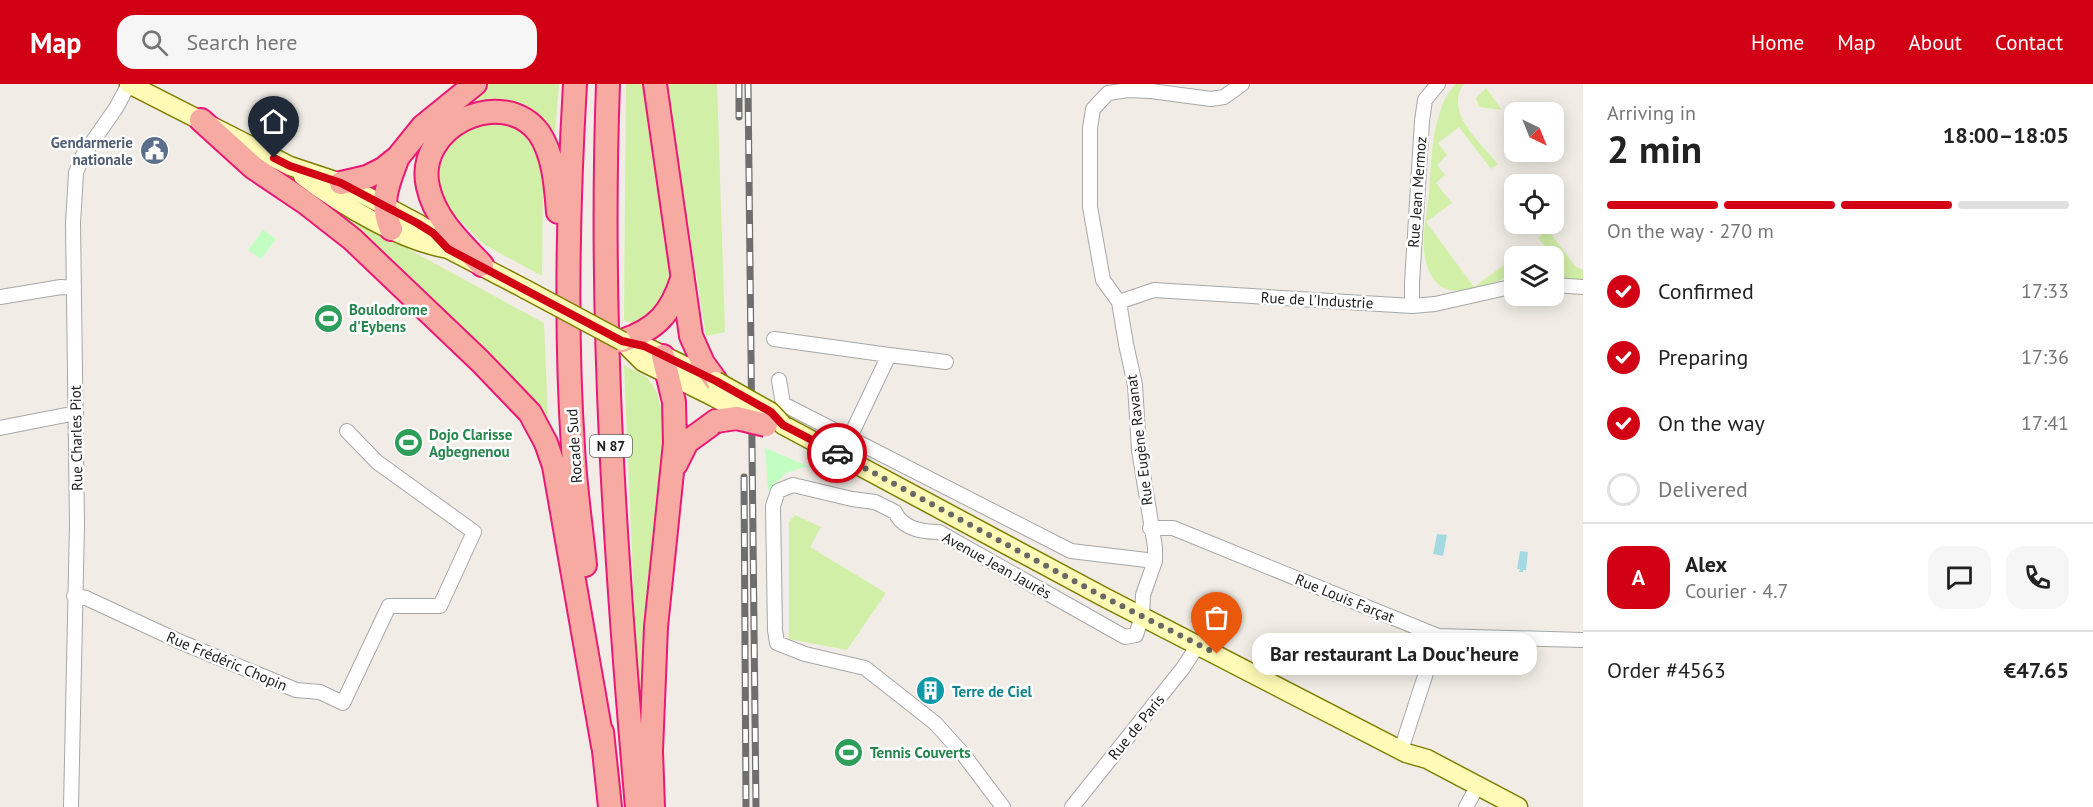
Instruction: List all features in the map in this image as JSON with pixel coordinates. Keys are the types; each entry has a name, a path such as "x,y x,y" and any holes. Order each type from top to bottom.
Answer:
{"highway":[{"path":"341,183 367,177 383,168 398,156 423,126 475,84"},
{"name":"Rocade Sud","path":"575,84 569,237 569,366 573,449 610,807"},
{"name":"N 87","path":"608,84 605,205 611,458 621,618 637,807"},
{"path":"655,84 691,336 714,388"},
{"path":"482,265 452,232 435,208 426,178 427,162 439,136 456,120 478,111 503,110 520,115 537,130 552,164 557,196 569,366"},
{"path":"201,120 254,168 306,203 352,239 487,367 530,413 554,466 603,746"},
{"path":"391,229 384,206 388,184 398,156"},
{"path":"622,341 648,330 666,313 673,302 682,277"},
{"path":"653,807 651,751 656,627 675,443 674,402 666,365"},
{"path":"672,474 687,442 716,421 737,418 775,425"}],"main road":[{"path":"133,85 290,166 341,183 433,233 448,249"},
{"path":"290,166 325,193 391,229 422,243 448,249 482,265"},
{"name":"Avenue Jean Jaurès","path":"482,265 622,341 644,346 666,365 714,388 775,425 1404,751 1427,759 1472,796 1494,807"},
{"name":"Avenue Jean Jaurès","path":"1472,796 1518,807"}],"street":[{"name":"Rue Eugène Ravanat","path":"1142,616 1143,595 1155,561 1155,547 1138,450 1135,385 1119,302 1104,279 1090,207 1090,128 1093,109 1108,93 1128,90 1151,91 1211,99 1224,97 1242,84"},
{"name":"Rue Jean Mermoz","path":"1412,306 1422,121 1425,100 1438,84"},
{"name":"Rue Charles Piot","path":"70,807 77,524 73,223 78,167 133,85"},
{"path":"1564,286 1583,287"},
{"path":"0,297 61,287 74,288"},
{"name":"Rue de l'Industrie","path":"1119,302 1154,290 1412,306 1435,304 1504,288"},
{"path":"774,339 946,362"},
{"path":"850,437 889,355"},
{"path":"779,380 783,404 1071,551 1155,561"},
{"path":"0,428 76,413"},
{"name":"Rue Frédéric Chopin","path":"74,596 86,598 183,643 296,690 320,692 343,703 389,606 440,606 474,532 377,462 347,431"},
{"name":"Avenue Jean Jaurès","path":"1003,807 963,754 935,723 865,668 805,654 777,643 774,630 773,506 778,491 793,485 875,502 895,512 898,520 920,531 939,532 1125,637 1136,635 1142,616"},
{"name":"Rue Louis Farçat","path":"1150,528 1173,528 1438,636 1583,640"},
{"path":"1404,751 1438,636"},
{"name":"Rue de Paris","path":"1072,807 1183,668 1198,645"}],"green space":[{"path":"489,84 559,84 555,133 527,109 494,100 461,108"},
{"path":"626,84 650,84 671,279 659,308 638,326 624,320"},
{"path":"666,84 717,84 725,332 706,336"},
{"path":"1456,84 1464,84 1458,105 1461,116 1474,137 1498,164 1491,169 1459,127 1438,143 1447,155 1437,165 1445,175 1436,183 1452,203 1426,222 1474,287 1504,265 1504,279 1479,287 1460,290 1440,286 1429,271 1424,250 1425,226 1435,132 1444,100"},
{"path":"1486,88 1502,110 1479,107 1476,98"},
{"path":"481,121 511,123 535,147 543,178 542,276 483,244 448,208 436,177 451,140"},
{"path":"322,202 544,323 548,418 335,217"},
{"path":"263,230 276,239 261,259 248,250"},
{"path":"1543,234 1551,234 1560,246 1545,246 1538,238"},
{"path":"1564,251 1575,266 1583,270 1583,280 1564,278"},
{"path":"624,365 647,377 657,392 665,429 640,741"},
{"path":"765,448 808,466 786,473 768,491"},
{"path":"795,515 821,527 810,547 886,593 847,650 789,639 789,522"}],"water":[{"path":"1437,534 1447,535 1443,556 1433,554"},
{"path":"1520,551 1528,552 1526,570 1523,572 1517,569"}],"railway":[{"path":"739,84 739,117"},
{"path":"748,84 756,807"},
{"path":"744,477 746,807"}],"way so far":[{"path":"837,453 1102,596 1217,654"}],"place":[{"name":"Gendarmerie nationale","path":"154,151"},
{"name":"Boulodrome d'Eybens","path":"328,318"},
{"name":"Dojo Clarisse Agbegnenou","path":"408,443"},
{"name":"Bar restaurant La Douc'heure","path":"1217,654"},
{"name":"Terre de Ciel","path":"931,691"},
{"name":"Tennis Couverts","path":"849,752"}],"route":[{"path":"274,158 290,166 341,183 417,223 433,233 448,249 622,341 644,346 716,381 771,412 783,425 837,453"}]}
